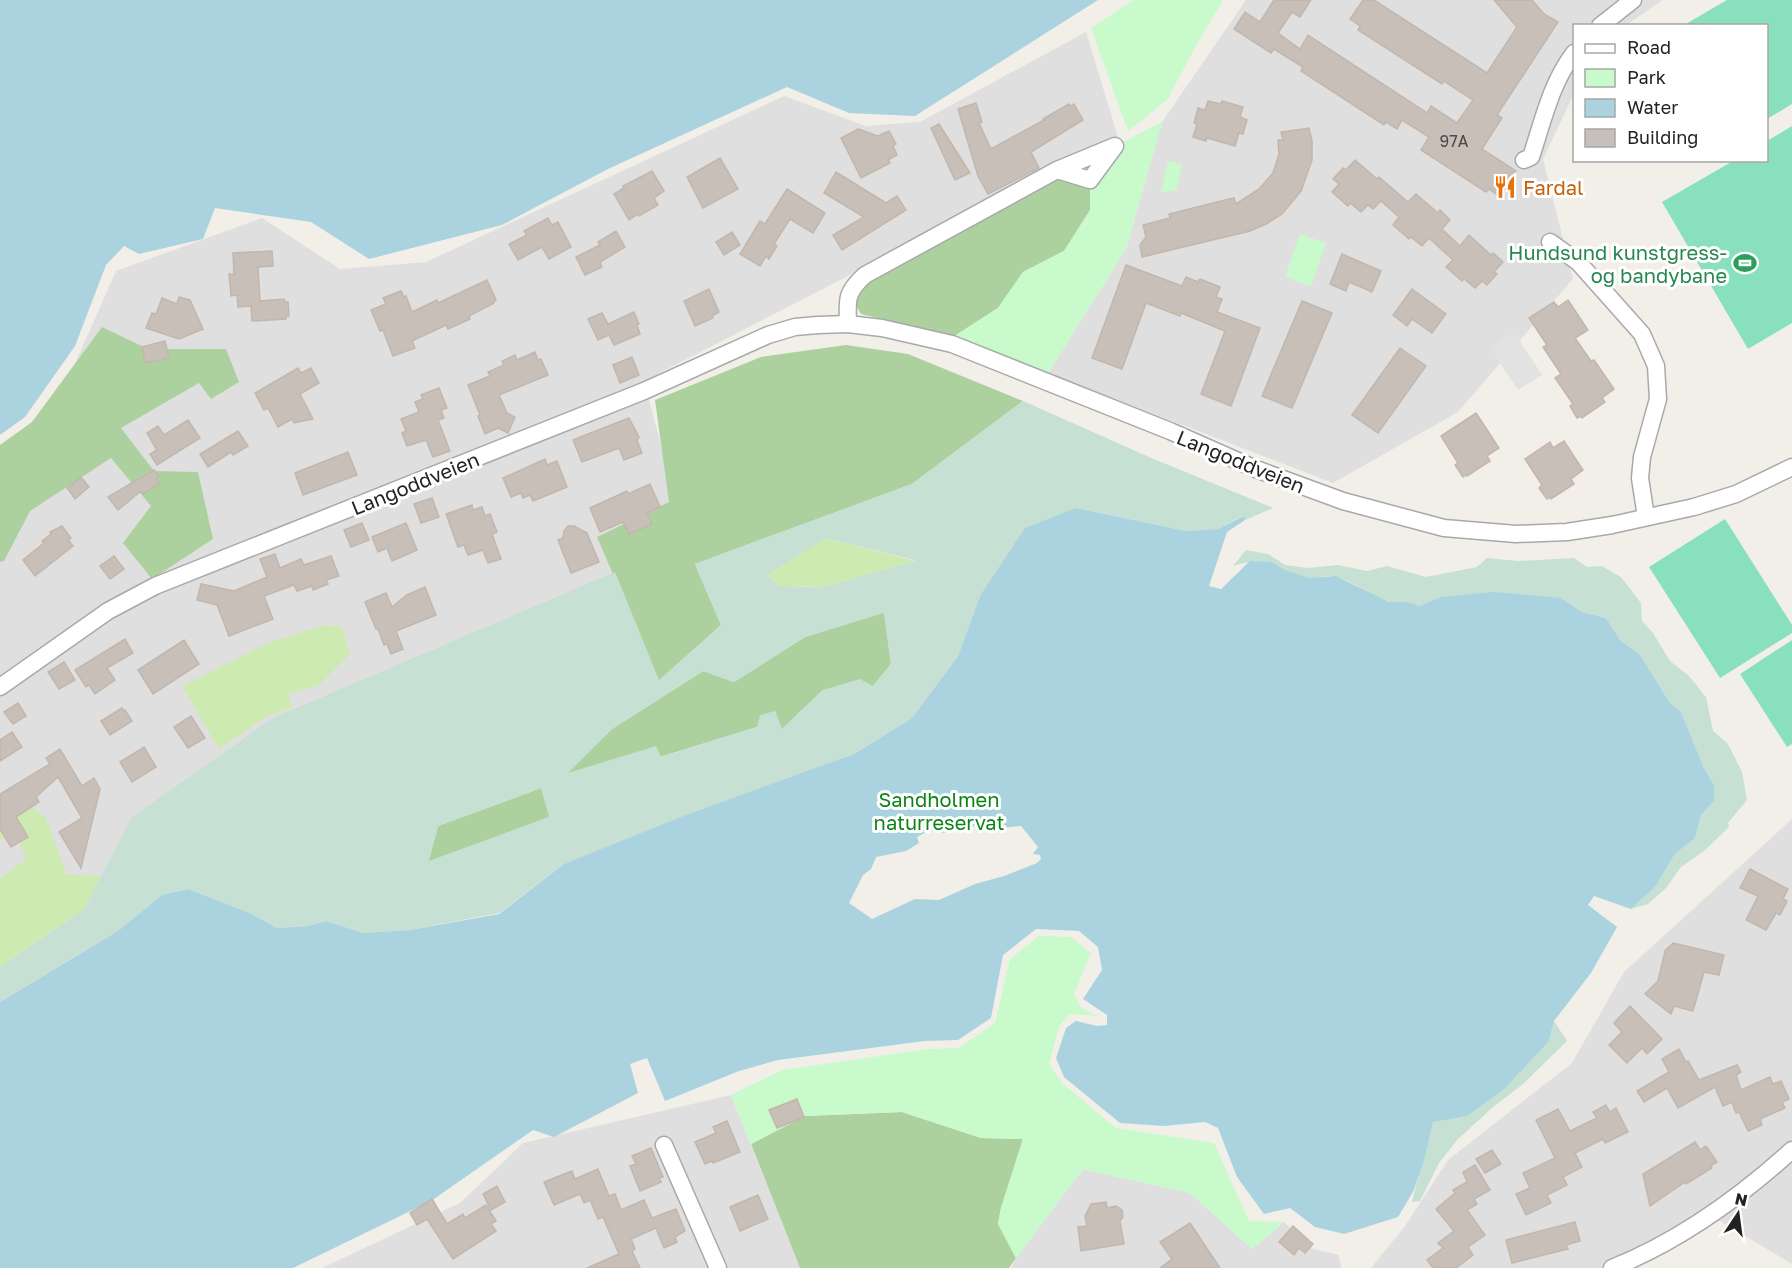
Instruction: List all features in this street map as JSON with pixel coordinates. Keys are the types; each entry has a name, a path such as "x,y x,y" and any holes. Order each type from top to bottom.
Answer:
{"street":[{"path":"1603,24 1633,0"},
{"path":"1524,160 1532,157 1553,90 1567,62 1573,55"},
{"path":"848,324 849,293 865,275 1058,170"},
{"path":"1550,243 1578,262 1642,334 1656,366 1658,399 1642,457 1640,478 1646,517"},
{"name":"Langoddveien","path":"0,687 108,611 155,586 645,392 768,335 795,327 848,324 882,328 951,344 1299,485 1360,506 1444,528 1492,533 1567,532 1694,507 1736,494 1792,467"},
{"path":"664,1145 718,1268"},
{"path":"1612,1268 1655,1250 1683,1234 1722,1207 1792,1150"}],"shaded area":[{"path":"1246,0 1663,0 1627,24 1573,24 1573,96 1543,159 1573,279 1458,412 1333,483 1048,373 1126,249 1162,122"},
{"path":"1086,32 1118,137 644,381 688,547 86,912 0,949 0,491 22,483 116,271 262,218 340,269 426,262 784,96 866,126 920,122"},
{"path":"1514,332 1542,375 1518,390 1490,348"},
{"path":"1792,819 1792,1264 1708,1214 1604,1268 1371,1268 1405,1226 1448,1160 1572,1063 1624,972"},
{"path":"731,1095 800,1268 322,1268 460,1203 523,1143"},
{"path":"1083,1169 1190,1193 1252,1249 1284,1222 1313,1249 1339,1255 1341,1268 1011,1268 1016,1258"}],"green space":[{"path":"1134,0 1223,0 1167,100 1128,131 1091,28"},
{"path":"1727,0 1792,0 1792,104 1768,118 1768,24 1686,24"},
{"path":"1162,122 1126,249 1048,373 953,337 998,308 1023,272 1064,251 1090,211 1090,180 1115,146"},
{"name":"Hundsund kunstgress- og bandybane","path":"1792,126 1792,323 1748,349 1662,202 1731,162 1768,162 1768,140"},
{"path":"1168,161 1182,164 1176,190 1161,192"},
{"path":"1057,170 1090,180 1090,210 1064,251 1023,272 998,308 953,337 861,314 852,299 865,275"},
{"path":"1300,234 1326,243 1311,286 1285,277"},
{"path":"102,327 148,349 226,349 239,382 211,399 199,383 121,428 154,471 198,472 213,539 152,579 123,543 151,506 111,458 30,511 4,561 0,562 0,445 32,422"},
{"path":"846,345 908,354 1023,401 912,484 695,564 721,625 659,681 597,537 669,502 655,400 761,357"},
{"path":"1023,401 1149,457 1273,508 1245,520 1243,516 1218,529 1186,531 1076,508 980,596 958,656 912,718 854,754 564,864 499,913 410,930 362,933 326,921 308,926 277,928 250,913 188,889 162,895 118,931 0,1002 0,967 84,909 132,817 273,718 615,572 659,680 721,625 695,564 912,484","holes":["826,538 914,560 915,561 822,587 780,586 767,575","884,613 891,664 873,686 860,679 823,690 782,729 775,711 760,715 757,727 661,757 656,746 568,773 612,729 703,671 734,682 805,637","541,788 549,817 429,861 438,826"]},
{"path":"1725,519 1792,625 1792,633 1720,678 1649,567"},
{"path":"826,538 916,561 822,587 780,586 766,574"},
{"path":"1246,550 1268,554 1285,565 1308,568 1338,565 1367,571 1387,566 1426,577 1477,567 1487,558 1518,561 1574,558 1587,567 1602,566 1621,577 1641,603 1642,621 1653,633 1670,661 1689,676 1706,697 1713,731 1728,744 1742,772 1747,800 1728,823 1729,827 1704,851 1681,867 1666,888 1648,904 1631,909 1655,887 1675,854 1695,838 1701,815 1714,801 1714,785 1704,768 1681,712 1670,703 1640,655 1620,640 1606,618 1582,612 1561,598 1441,597 1419,606 1392,602 1337,577 1298,576 1274,565 1257,562 1233,566"},
{"path":"884,612 891,664 873,686 823,690 781,730 775,711 757,727 660,757 656,747 566,774 612,729 703,671 734,682 805,637"},
{"path":"325,625 342,627 350,654 318,686 288,694 292,707 266,717 219,749 182,686 268,643"},
{"path":"1792,640 1792,744 1787,747 1740,674"},
{"path":"541,788 550,817 428,862 438,826"},
{"path":"0,796 20,797 46,818 66,874 101,876 84,909 0,967 0,879 26,859 17,837 0,839"},
{"path":"1039,936 1071,937 1091,953 1074,994 1081,1008 1098,1016 1070,1014 1059,1026 1049,1064 1062,1083 1116,1128 1214,1143 1249,1221 1284,1222 1252,1249 1190,1193 1083,1169 1016,1258 998,1224 1023,1139 981,1138 902,1112 805,1116 751,1144 731,1095 782,1070 928,1049 959,1048 995,1023 1010,959"},
{"path":"1554,1021 1567,1041 1523,1084 1458,1139 1439,1163 1420,1201 1412,1202 1433,1121 1467,1116 1549,1041"},
{"path":"902,1112 981,1138 1023,1139 998,1224 1016,1258 1009,1268 800,1268 751,1144 805,1116"}],"water":[{"path":"0,0 1098,0 915,116 849,113 787,87 608,169 502,225 369,259 311,222 215,208 203,239 139,254 124,246 106,265 75,346 25,417 0,435"},
{"path":"1076,508 1186,531 1218,529 1244,516 1245,520 1227,532 1209,586 1221,589 1250,561 1271,562 1285,570 1309,578 1336,576 1389,602 1408,602 1419,606 1441,597 1494,592 1561,598 1582,612 1606,618 1620,640 1640,655 1670,703 1681,712 1704,768 1714,785 1714,801 1701,815 1695,838 1675,854 1655,887 1631,909 1594,896 1588,905 1617,927 1591,973 1554,1021 1549,1041 1504,1089 1467,1116 1433,1122 1414,1190 1398,1217 1344,1234 1315,1227 1290,1208 1264,1214 1237,1177 1218,1128 1205,1122 1164,1126 1120,1123 1064,1077 1056,1058 1066,1028 1076,1021 1097,1026 1107,1025 1107,1015 1083,999 1102,970 1098,947 1079,931 1036,929 1003,955 991,1018 958,1040 925,1041 778,1060 739,1071 665,1101 647,1058 630,1064 638,1093 554,1137 533,1130 431,1201 293,1268 0,1268 0,1002 118,931 162,895 188,889 250,913 277,928 308,926 326,921 363,933 410,930 499,914 564,864 681,817 854,754 912,718 958,656 980,596 1025,528","holes":["998,818 1004,823 1000,828 1021,826 1038,847 1033,854 1040,855 1041,859 1037,863 975,884 939,900 915,899 872,919 849,903 863,875 871,869 876,857 906,851 919,843 917,837 930,830 940,833 989,825 984,821"]}],"building":[{"path":"1274,0 1311,0 1300,17 1292,12 1278,33 1300,49 1308,35 1427,113 1431,106 1457,123 1473,100 1444,81 1442,84 1358,30 1360,26 1350,19 1363,0 1374,0 1487,73 1517,27 1494,0 1532,0 1544,14 1558,22 1497,115 1502,118 1482,149 1516,171 1500,197 1489,189 1486,192 1421,150 1429,137 1402,120 1397,129 1386,122 1384,125 1301,71 1303,67 1274,49 1271,53 1234,29 1245,12 1260,22"},
{"path":"1208,101 1221,104 1222,101 1243,107 1240,117 1247,120 1243,134 1239,133 1235,146 1207,138 1206,141 1193,137 1198,108 1205,110"},
{"path":"976,103 982,122 979,123 991,149 1069,104 1071,106 1074,104 1083,120 1031,152 1039,168 988,194 978,176 958,109"},
{"path":"939,124 970,173 955,180 931,128"},
{"path":"1309,128 1312,160 1301,191 1282,214 1250,231 1142,257 1140,245 1146,237 1143,225 1170,218 1169,214 1234,198 1236,204 1259,189 1273,173 1279,154 1278,140 1283,140 1281,132"},
{"path":"858,129 878,136 889,131 896,144 893,146 897,155 888,160 890,163 861,178 841,138"},
{"path":"720,158 738,189 703,208 687,177"},
{"path":"1355,160 1408,202 1416,194 1438,213 1440,210 1450,220 1442,229 1460,246 1469,235 1491,255 1493,253 1503,262 1494,272 1497,274 1487,285 1482,281 1475,288 1464,279 1462,281 1446,267 1453,260 1429,238 1422,246 1411,237 1409,239 1393,225 1399,217 1381,201 1373,209 1368,205 1361,212 1350,203 1348,206 1332,192 1339,184 1333,179"},
{"path":"652,171 664,191 654,198 658,205 629,220 614,194 624,188 623,186"},
{"path":"836,172 886,203 897,196 906,210 842,250 833,235 864,217 824,193"},
{"path":"787,189 825,213 813,233 790,219 774,244 777,246 769,259 766,256 760,266 740,254 760,221 765,224"},
{"path":"548,218 552,225 558,222 571,247 549,259 542,247 518,260 509,244 527,235 524,231"},
{"path":"616,231 625,247 600,262 602,267 585,275 576,257 600,245 598,242"},
{"path":"732,232 740,245 724,255 716,242"},
{"path":"272,251 273,266 258,267 260,301 284,299 288,302 289,316 286,316 286,319 252,321 251,306 238,307 237,295 231,296 229,274 234,274 233,253"},
{"path":"1342,254 1381,271 1372,292 1349,282 1346,291 1330,284"},
{"path":"1126,265 1182,286 1186,277 1198,282 1200,279 1220,287 1216,297 1222,299 1217,312 1260,328 1231,406 1201,394 1225,331 1181,313 1180,316 1146,303 1122,369 1092,358"},
{"path":"487,280 496,300 494,303 469,316 470,319 448,329 446,325 412,341 415,348 393,356 383,330 380,331 371,310 386,304 383,298 401,291 404,297 406,296 412,312 437,300 438,303"},
{"path":"709,289 719,312 712,316 713,318 695,326 684,301"},
{"path":"1412,289 1446,314 1432,333 1412,319 1407,326 1393,315"},
{"path":"179,297 190,300 203,329 179,339 146,328 152,313 156,314 162,298 177,304"},
{"path":"1568,300 1588,330 1575,338 1614,389 1602,398 1605,402 1582,418 1581,416 1577,418 1570,406 1573,404 1555,378 1561,374 1543,347 1547,345 1529,318 1554,302 1558,307"},
{"path":"1302,301 1332,313 1292,408 1262,396"},
{"path":"634,312 640,334 614,345 609,335 598,340 588,319 602,313 608,324"},
{"path":"165,341 169,358 145,363 142,347"},
{"path":"1400,348 1426,366 1378,433 1352,415"},
{"path":"535,352 548,375 499,395 507,413 515,417 508,433 498,428 485,434 468,385 490,376 488,372 504,365 502,361 515,355 517,360"},
{"path":"632,357 639,375 620,383 613,365"},
{"path":"298,368 301,373 311,368 319,383 300,394 313,419 294,423 292,419 278,427 268,408 264,410 255,393"},
{"path":"439,388 447,408 441,410 444,418 438,420 450,451 433,457 426,440 407,446 402,433 406,431 401,419 419,412 415,402 423,399 421,395"},
{"path":"1476,413 1499,448 1487,456 1490,461 1463,477 1455,465 1458,463 1441,436"},
{"path":"629,418 639,437 637,440 642,453 624,460 619,448 582,462 573,440"},
{"path":"188,420 200,438 157,465 150,454 157,450 147,433 158,426 164,435"},
{"path":"238,431 248,446 233,455 231,452 208,467 200,454"},
{"path":"1564,441 1583,470 1571,479 1574,484 1551,499 1550,497 1547,499 1539,488 1542,485 1525,459 1550,442 1553,448"},
{"path":"348,452 357,475 303,495 295,473"},
{"path":"545,459 547,465 557,461 567,487 533,501 530,495 523,498 521,493 511,497 503,478"},
{"path":"154,470 159,476 156,478 159,484 143,494 141,491 118,510 108,497"},
{"path":"81,477 89,487 75,499 67,488"},
{"path":"650,484 660,507 647,513 652,524 629,534 623,522 600,532 590,508 627,491 628,494"},
{"path":"432,498 439,517 421,523 414,504"},
{"path":"472,505 473,510 482,507 485,516 490,514 497,532 492,534 501,559 488,563 483,550 468,555 464,545 458,547 446,514"},
{"path":"362,523 369,540 351,547 344,530"},
{"path":"406,523 417,550 392,561 387,548 378,552 372,537"},
{"path":"62,526 71,538 68,540 73,546 35,576 23,560 44,543 42,541 51,534 50,532"},
{"path":"568,526 574,526 587,533 599,562 571,573 558,540 563,538"},
{"path":"275,554 280,568 301,559 304,565 331,556 339,576 326,580 328,584 313,590 312,586 297,591 294,585 264,596 273,619 229,636 217,605 197,600 201,584 234,591 267,577 260,559"},
{"path":"114,556 124,569 110,579 100,566"},
{"path":"425,587 436,615 396,631 403,649 391,654 376,629 365,602 386,593 392,607 407,595"},
{"path":"125,639 133,653 107,668 115,680 95,694 89,685 86,687 75,670"},
{"path":"184,640 199,664 153,694 138,670"},
{"path":"64,662 75,680 59,689 48,672"},
{"path":"18,703 26,716 13,724 4,712"},
{"path":"122,708 132,721 110,735 101,721"},
{"path":"191,716 205,738 188,748 174,727"},
{"path":"12,732 22,747 0,761 0,740"},
{"path":"144,747 156,767 132,782 120,762"},
{"path":"60,749 82,786 94,778 100,789 81,868 59,832 82,818 58,777 36,797 39,802 16,817 28,837 11,847 0,829 0,794 50,764 46,758"},
{"path":"1750,869 1788,889 1783,899 1787,901 1780,915 1776,913 1766,930 1746,920 1758,896 1740,888"},
{"path":"1673,943 1724,955 1719,975 1704,972 1693,1011 1674,1006 1671,1014 1645,994 1658,981 1665,951"},
{"path":"1630,1006 1662,1039 1647,1054 1642,1048 1627,1063 1609,1045 1622,1032 1614,1023"},
{"path":"1679,1049 1699,1080 1737,1065 1741,1072 1736,1075 1741,1090 1770,1077 1773,1084 1781,1081 1789,1099 1782,1102 1785,1108 1760,1119 1762,1125 1748,1131 1739,1112 1736,1113 1732,1102 1723,1106 1715,1087 1678,1108 1667,1088 1644,1102 1637,1091 1669,1072 1662,1059"},
{"path":"797,1099 804,1117 777,1128 769,1110"},
{"path":"1606,1105 1610,1112 1616,1108 1628,1132 1605,1143 1603,1139 1575,1153 1582,1167 1563,1177 1567,1185 1547,1195 1551,1203 1526,1215 1516,1194 1530,1188 1523,1173 1555,1158 1536,1120 1558,1109 1570,1131 1597,1118 1593,1112"},
{"path":"727,1121 740,1152 705,1164 695,1142 716,1133 713,1127"},
{"path":"1695,1142 1700,1150 1706,1146 1717,1162 1711,1166 1712,1168 1686,1184 1685,1182 1650,1206 1643,1174"},
{"path":"651,1148 663,1177 659,1178 661,1182 640,1191 630,1166 636,1164 632,1156"},
{"path":"1492,1150 1501,1164 1485,1173 1476,1159"},
{"path":"1475,1165 1490,1190 1474,1199 1477,1204 1467,1210 1485,1235 1468,1247 1473,1255 1456,1268 1433,1268 1427,1260 1443,1248 1438,1243 1454,1231 1436,1209 1455,1193 1453,1190 1467,1182 1463,1172"},
{"path":"598,1169 609,1196 615,1194 621,1210 644,1200 652,1218 676,1209 685,1231 675,1237 677,1242 664,1248 656,1228 631,1239 635,1249 632,1251 640,1268 587,1268 619,1254 603,1217 598,1219 590,1200 584,1203 580,1194 554,1205 544,1182 572,1171 575,1179"},
{"path":"497,1186 505,1202 491,1210 483,1194"},
{"path":"758,1195 768,1219 740,1231 730,1207"},
{"path":"432,1199 447,1224 463,1214 465,1218 486,1205 496,1221 491,1224 496,1231 453,1259 427,1219 417,1225 410,1213"},
{"path":"1106,1202 1107,1208 1116,1206 1122,1210 1123,1217 1120,1221 1124,1244 1081,1251 1078,1227 1087,1226 1085,1216 1091,1204"},
{"path":"1575,1222 1580,1241 1566,1245 1568,1249 1512,1263 1506,1240"},
{"path":"1190,1223 1220,1268 1160,1268 1172,1259 1160,1242"},
{"path":"1293,1226 1313,1244 1305,1253 1299,1248 1294,1255 1279,1242"}],"place":[{"name":"Fardal","path":"1505,187"},
{"name":"Hundsund kunstgress- og bandybane","path":"1745,263"}],"park label":[{"name":"Sandholmen naturreservat","path":"939,810"}]}
